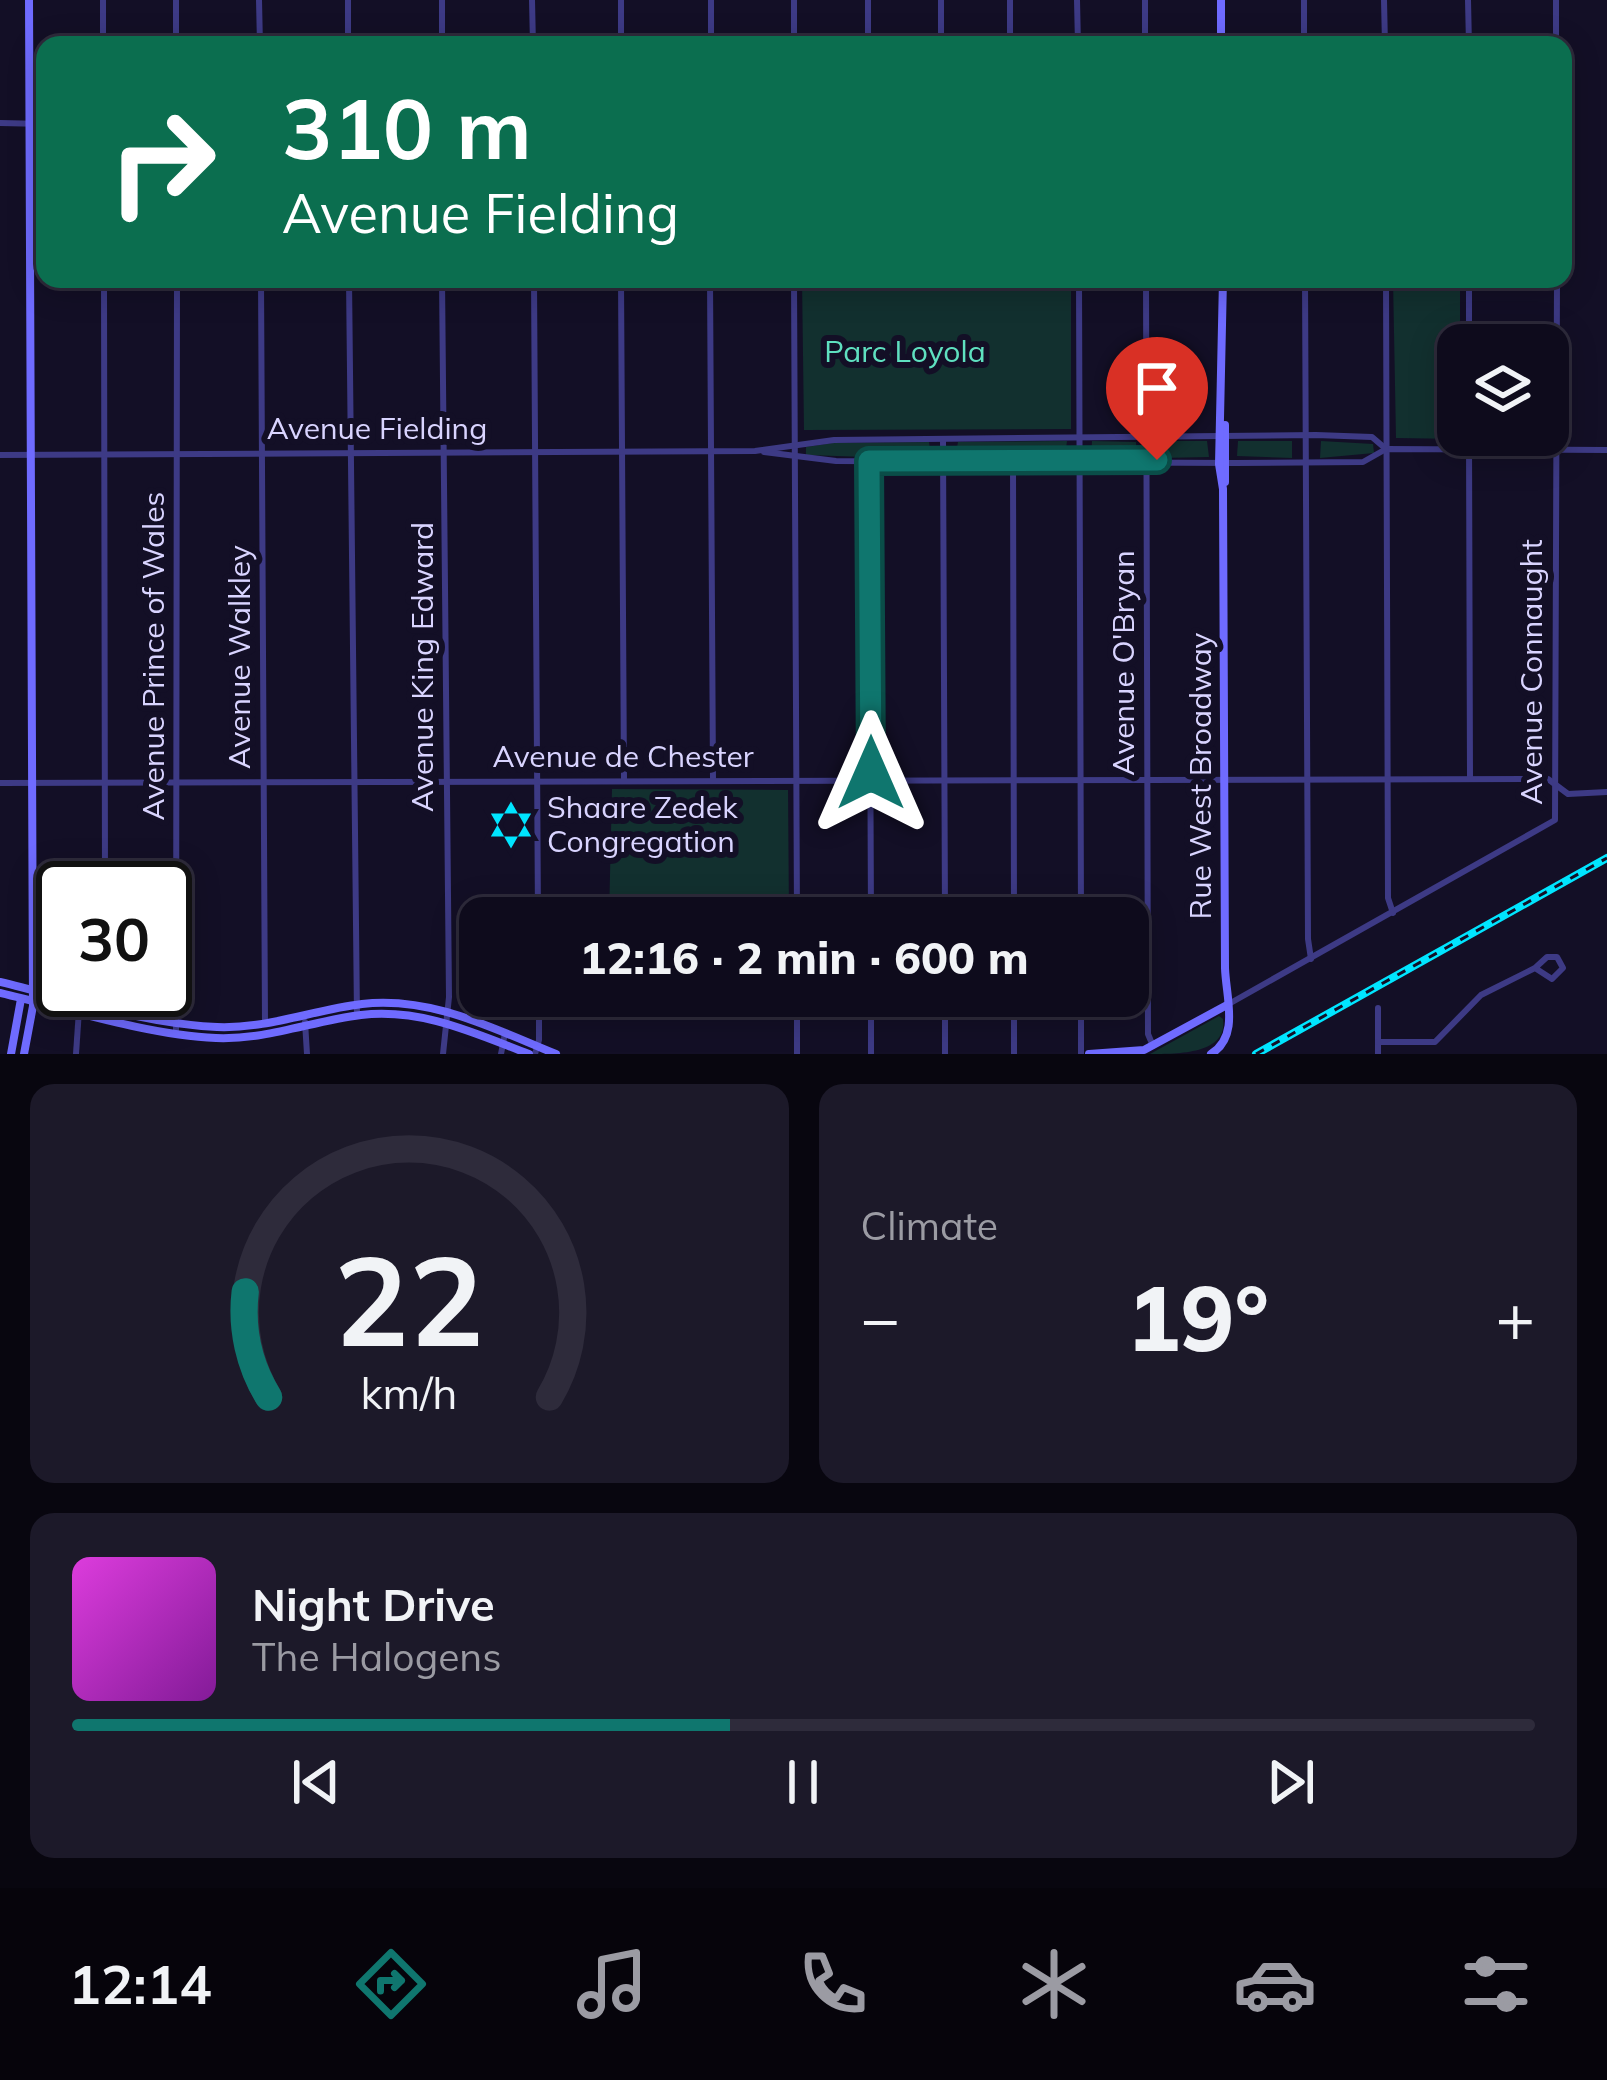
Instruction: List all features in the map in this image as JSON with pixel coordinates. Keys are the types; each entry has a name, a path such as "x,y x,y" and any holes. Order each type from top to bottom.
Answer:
{"main road":[{"path":"24,1054 33,1001 29,0"},
{"path":"1221,0 1221,36"},
{"name":"Rue West Broadway","path":"1211,1054 1228,1036 1222,288"},
{"path":"0,982 36,988"},
{"path":"11,1054 21,998 30,986"},
{"path":"0,993 36,1001"},
{"name":"Avenue Connaught","path":"1153,1046 1227,1006"},
{"path":"130,1017 177,1028 266,1029 356,1010 445,1016 502,1043 556,1054"},
{"path":"1085,1054 1140,1052 1153,1046"}],"street":[{"path":"103,0 103,36"},
{"path":"176,0 176,36"},
{"path":"259,0 260,36"},
{"path":"348,0 348,36"},
{"path":"442,0 442,36"},
{"path":"532,0 532,36"},
{"path":"621,0 621,36"},
{"path":"711,0 711,36"},
{"path":"794,0 794,36"},
{"path":"868,0 868,36"},
{"path":"941,0 941,36"},
{"path":"1010,0 1010,36"},
{"path":"1077,0 1078,36"},
{"path":"1145,0 1145,36"},
{"path":"1304,0 1304,36"},
{"path":"1384,0 1384,36"},
{"path":"1468,0 1468,36"},
{"path":"1556,0 1556,36"},
{"path":"0,123 36,124"},
{"path":"104,288 105,861"},
{"name":"Avenue Prince of Wales","path":"177,288 177,1028"},
{"name":"Avenue Walkley","path":"261,288 266,1029"},
{"path":"349,288 356,1010"},
{"name":"Avenue King Edward","path":"442,288 448,782 443,1054"},
{"path":"534,288 538,897"},
{"path":"621,288 624,781"},
{"path":"710,288 713,780"},
{"path":"794,288 797,897"},
{"path":"1079,288 1081,897"},
{"name":"Avenue O'Bryan","path":"1146,288 1148,1034 1153,1046"},
{"path":"1305,288 1311,958"},
{"path":"1387,288 1388,898 1393,913"},
{"path":"1469,288 1469,324"},
{"name":"Avenue Connaught","path":"1557,288 1557,324"},
{"name":"Avenue Fielding","path":"0,454 755,451 795,444 1306,436 1372,437 1386,449"},
{"path":"943,440 945,897"},
{"name":"Avenue Fielding","path":"755,451 869,461 1363,462 1386,449 1437,449"},
{"name":"Avenue Fielding","path":"1569,450 1607,450"},
{"path":"1469,456 1470,778"},
{"name":"Avenue Connaught","path":"1227,1006 1552,824 1557,816 1557,456"},
{"path":"869,461 871,897"},
{"path":"1013,461 1014,897"},
{"name":"Avenue de Chester","path":"0,783 1547,778 1568,794 1604,793"},
{"path":"1378,1042 1435,1042 1480,995 1554,956 1563,968 1559,976 1549,979 1535,968"},
{"path":"1378,1008 1378,1054"},
{"path":"76,1054 79,1017"},
{"path":"534,1051 536,1017"},
{"path":"797,1017 797,1054"},
{"path":"871,1017 871,1054"},
{"path":"945,1017 945,1054"},
{"path":"1014,1017 1014,1054"},
{"path":"1082,1017 1085,1054"},
{"path":"305,1021 307,1054"}],"green space":[{"name":"Parc Loyola","path":"802,288 1071,288 1071,429 804,430"},
{"path":"1393,288 1460,288 1460,324 1437,324 1437,439 1396,438"},
{"path":"1067,441 1065,458 955,458 958,442"},
{"path":"1092,441 1136,442 1137,457 1091,458"},
{"path":"1160,441 1207,441 1209,457 1160,458"},
{"path":"1238,441 1292,441 1292,458 1237,456"},
{"path":"1321,441 1373,444 1374,453 1320,458"},
{"path":"929,442 931,458 927,459 806,455 806,447 833,443"},
{"path":"612,789 788,790 789,897 609,897"},
{"path":"1219,1016 1222,1031 1209,1045 1187,1052 1150,1054"}],"railway":[{"path":"1256,1054 1607,858"}],"place":[{"name":"Shaare Zedek Congregation","path":"511,825"}],"route":[{"path":"871,773 869,461 1157,460"}]}
